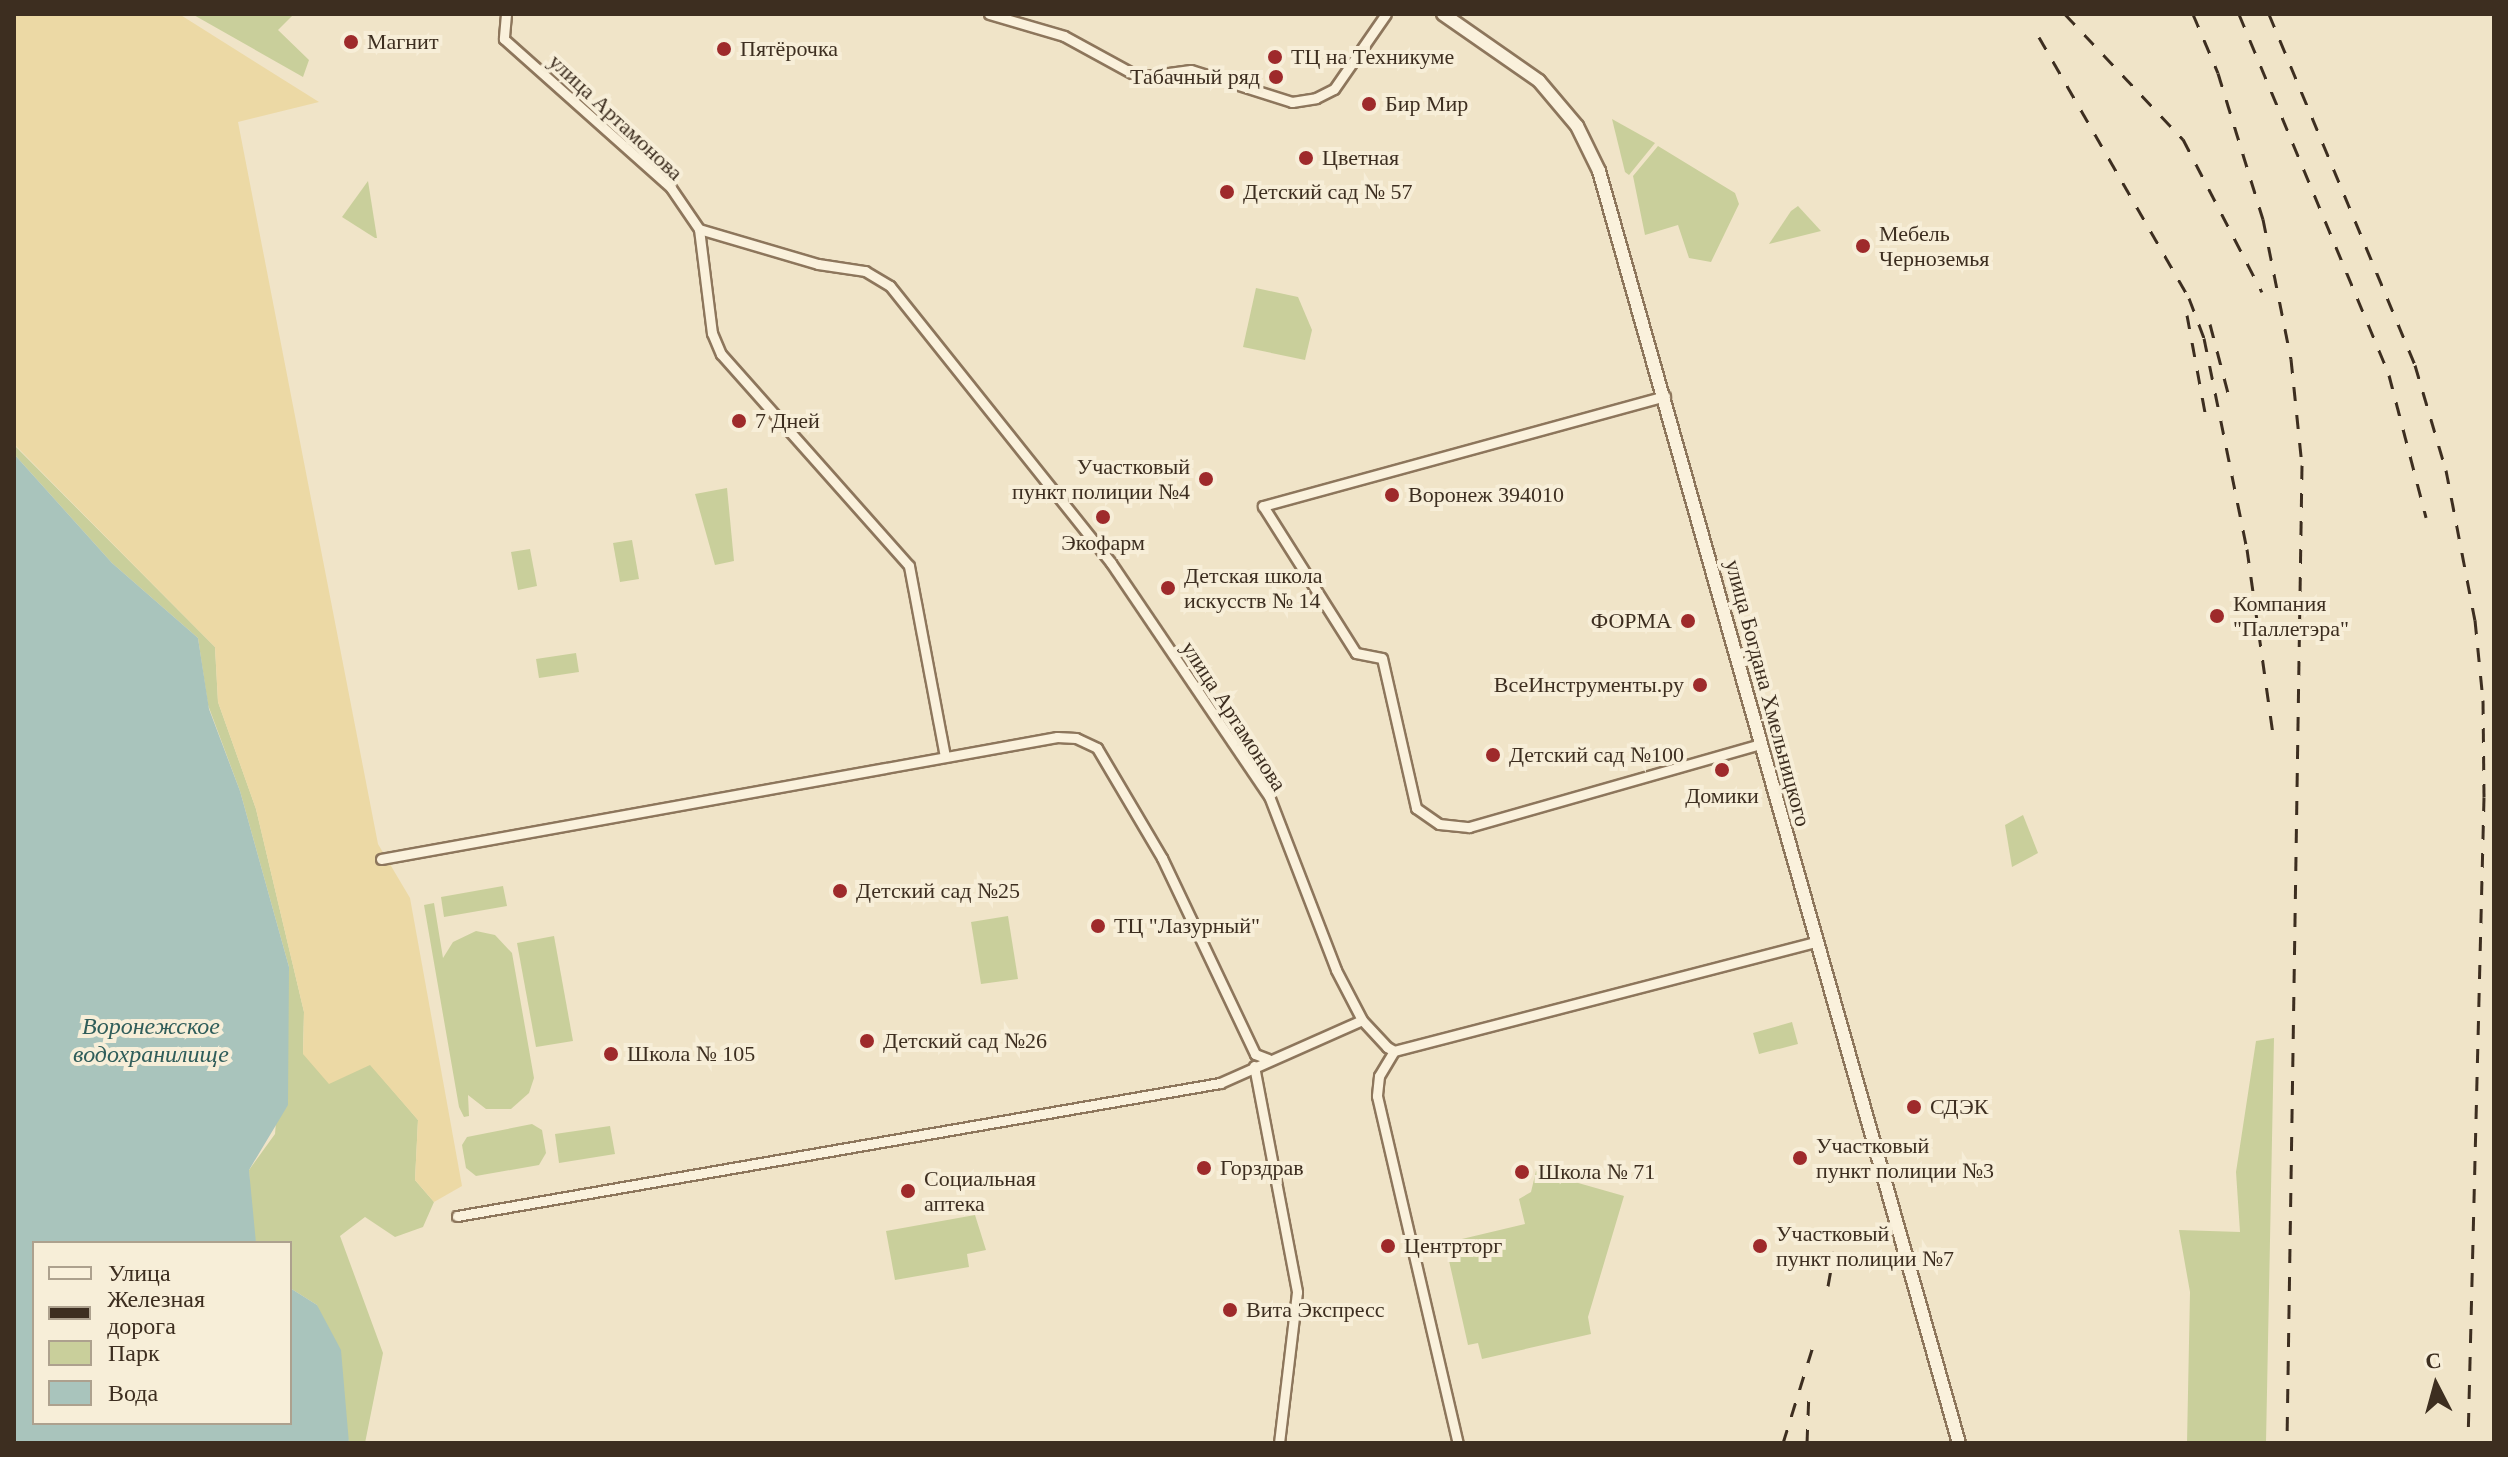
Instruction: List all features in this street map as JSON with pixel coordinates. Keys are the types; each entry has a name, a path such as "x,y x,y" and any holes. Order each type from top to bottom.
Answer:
{"main road":[{"name":"улица Богдана Хмельницкого","path":"1443,14 1539,81 1577,126 1611,205 1959,1443"}],"street":[{"name":"улица Артамонова","path":"506,14 504,39 671,188 699,229 818,264 865,271 900,298 1111,563 1269,796 1336,970 1362,1020 1394,1051"},
{"path":"989,14 1064,36 1139,77 1191,70 1292,102 1334,89 1386,14"},
{"path":"699,229 712,333 721,354 909,566 945,757"},
{"path":"1665,396 1263,506 1356,653 1382,658 1416,808 1439,824 1469,827 1761,744"},
{"path":"381,859 1057,737 1097,748 1162,858 1255,1054 1268,1059"},
{"path":"1458,1443 1377,1096 1379,1076 1394,1051 1816,942"},
{"path":"457,1216 1220,1083 1268,1059 1362,1020"},
{"path":"1254,1066 1297,1292 1279,1443"}],"green space":[{"path":"192,14 294,14 278,30 309,60 303,77"},
{"path":"1612,119 1655,143 1629,175 1625,172"},
{"path":"1658,146 1735,193 1739,204 1711,262 1689,258 1678,225 1645,235 1633,176"},
{"path":"368,181 377,238 342,217"},
{"path":"1798,206 1821,231 1769,244 1791,211"},
{"path":"1256,288 1298,297 1312,330 1305,360 1243,347"},
{"path":"14,445 215,647 218,702 256,809 304,1012 303,1054 370,1064 418,1120 415,1180 434,1202 423,1227 395,1237 365,1217 340,1236 383,1353 365,1443 349,1443 317,1305 292,1289 292,1241 255,1241 251,1228 249,1170 275,1134 289,967 240,791 208,705 198,638 112,563 14,454"},
{"path":"727,488 734,561 715,565 695,494"},
{"path":"632,540 639,579 620,582 613,543"},
{"path":"530,549 537,586 518,590 511,552"},
{"path":"576,653 579,672 539,678 536,659"},
{"path":"2023,815 2038,853 2012,867 2005,825"},
{"path":"503,886 507,906 444,917 441,897"},
{"path":"434,903 443,958 453,942 476,931 495,935 512,953 534,1078 529,1093 511,1109 486,1109 468,1095 469,1116 464,1117 459,1107 424,905"},
{"path":"1008,916 1018,979 981,984 971,922"},
{"path":"554,936 573,1041 536,1047 517,943"},
{"path":"1792,1022 1798,1044 1759,1054 1753,1033"},
{"path":"2274,1038 2266,1443 2187,1443 2190,1292 2179,1230 2240,1232 2236,1172 2256,1041"},
{"path":"532,1124 542,1130 546,1153 539,1165 476,1176 466,1168 462,1145 467,1137"},
{"path":"610,1126 615,1154 559,1163 555,1134"},
{"path":"1536,1171 1624,1196 1588,1317 1591,1334 1482,1359 1478,1343 1468,1345 1445,1243 1525,1224 1519,1199 1531,1192"},
{"path":"975,1215 986,1250 967,1254 969,1267 895,1280 886,1231"}],"sand":[{"path":"14,14 179,14 319,102 238,122 378,844 410,898 462,1186 434,1202 415,1180 418,1120 370,1065 329,1084 303,1054 304,1012 256,809 218,702 215,647 14,444"}],"water":[{"name":"Воронежское водохранилище","path":"14,454 112,563 198,638 209,709 240,791 289,967 288,1105 249,1170 256,1241 32,1241 32,1425 292,1425 292,1289 317,1305 341,1350 349,1443 14,1443"}],"railway":[{"path":"2065,14 2183,139 2262,292"},
{"path":"2193,14 2218,73 2263,219 2291,359 2302,465 2287,1443"},
{"path":"2239,14 2389,375 2426,517"},
{"path":"2269,14 2415,365 2446,470 2475,620 2483,700 2484,797 2468,1443"},
{"path":"2039,37 2189,298 2204,338 2247,549 2273,735"},
{"path":"2187,315 2207,423"},
{"path":"2210,324 2231,404"},
{"path":"1828,1286 1834,1252"},
{"path":"1783,1443 1814,1343"},
{"path":"1807,1443 1809,1391"}],"place":[{"name":"Магнит","path":"351,42"},
{"name":"Пятёрочка","path":"724,49"},
{"name":"ТЦ на Техникуме","path":"1275,57"},
{"name":"Табачный ряд","path":"1276,77"},
{"name":"Бир Мир","path":"1369,104"},
{"name":"Цветная","path":"1306,158"},
{"name":"Детский сад № 57","path":"1227,192"},
{"name":"Мебель Черноземья","path":"1863,246"},
{"name":"7 Дней","path":"739,421"},
{"name":"Участковый пункт полиции №4","path":"1206,479"},
{"name":"Воронеж 394010","path":"1392,495"},
{"name":"Экофарм","path":"1103,517"},
{"name":"Детская школа искусств № 14","path":"1168,588"},
{"name":"Компания \"Паллетэра\"","path":"2217,616"},
{"name":"ФОРМА","path":"1688,621"},
{"name":"ВсеИнструменты.ру","path":"1700,685"},
{"name":"Детский сад №100","path":"1493,755"},
{"name":"Домики","path":"1722,770"},
{"name":"Детский сад №25","path":"840,891"},
{"name":"ТЦ \"Лазурный\"","path":"1098,926"},
{"name":"Детский сад №26","path":"867,1041"},
{"name":"Школа № 105","path":"611,1054"},
{"name":"СДЭК","path":"1914,1107"},
{"name":"Участковый пункт полиции №3","path":"1800,1158"},
{"name":"Горздрав","path":"1204,1168"},
{"name":"Школа № 71","path":"1522,1172"},
{"name":"Социальная аптека","path":"908,1191"},
{"name":"Центрторг","path":"1388,1246"},
{"name":"Участковый пункт полиции №7","path":"1760,1246"},
{"name":"Вита Экспресс","path":"1230,1310"}]}
